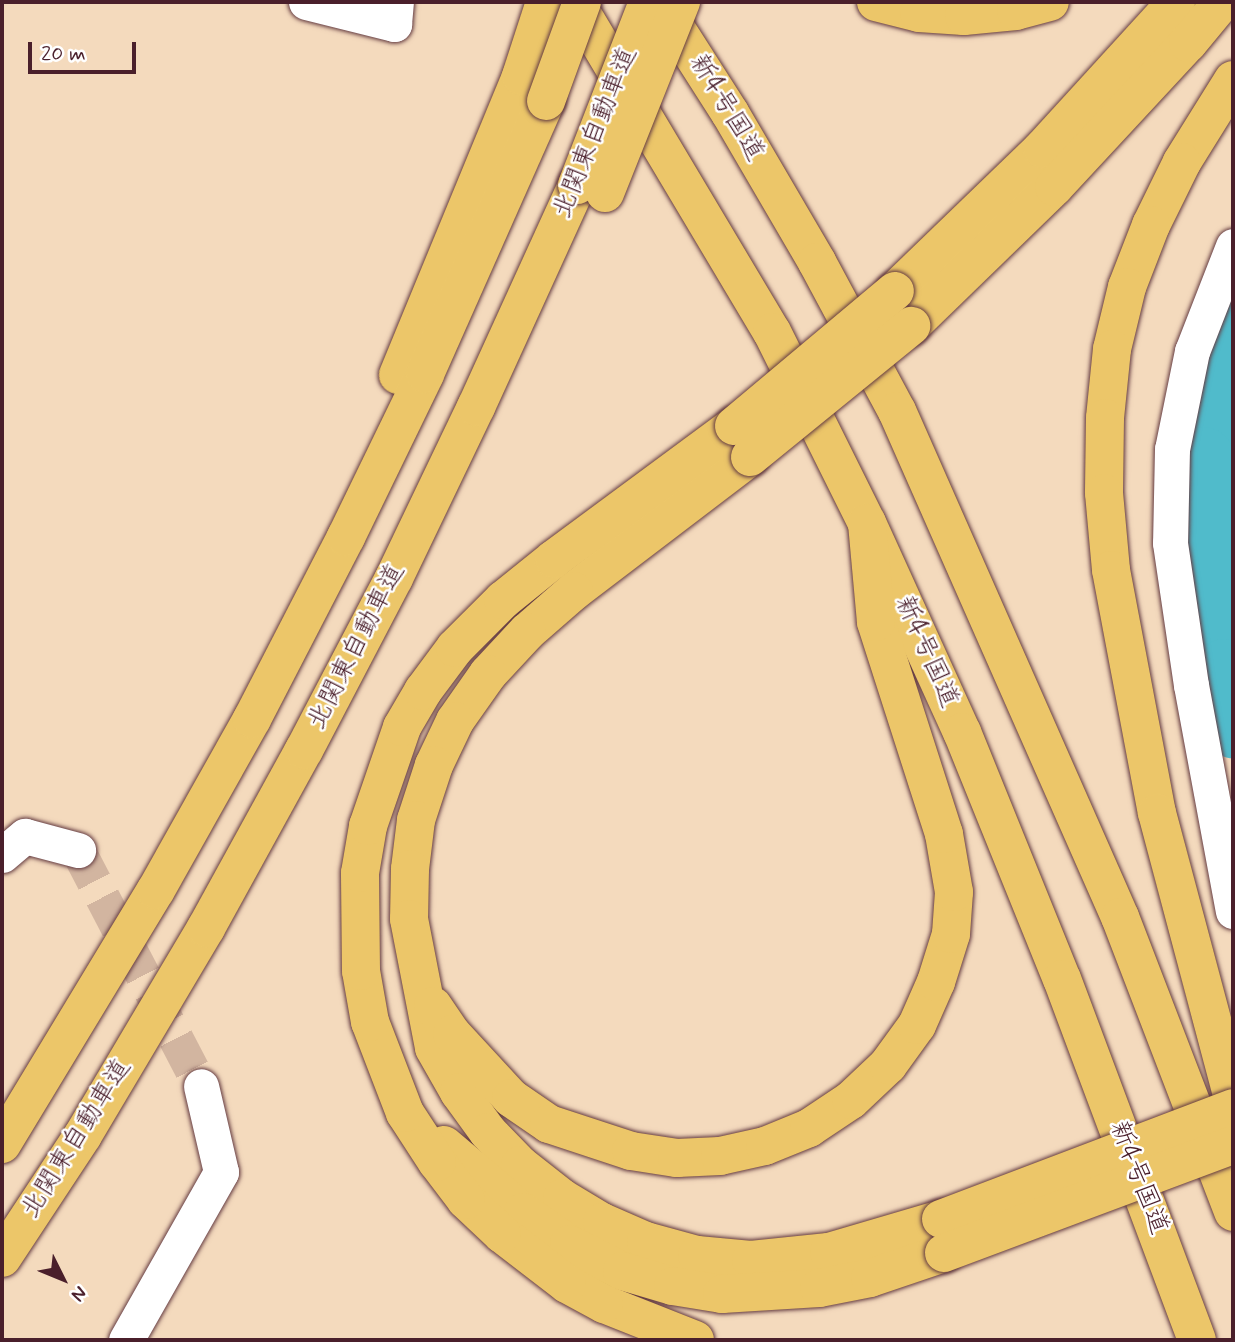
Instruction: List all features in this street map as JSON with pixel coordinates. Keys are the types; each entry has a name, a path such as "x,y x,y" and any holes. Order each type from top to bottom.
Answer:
{"highway":[{"path":"533,88 545,2"},
{"name":"新4号国道","path":"575,2 772,332 867,523 962,732 1046,940 1197,1340"},
{"path":"2,1144 162,879 252,719 346,537 425,374 533,88 582,2"},
{"name":"北関東自動車道","path":"2,1258 83,1135 200,940 304,750 400,566 550,247 591,189 648,2"},
{"name":"新4号国道","path":"659,2 730,113 817,262 897,411 1120,917 1233,1212"},
{"path":"591,189 681,2"},
{"path":"876,2 919,13 964,16 1016,11 1050,2"},
{"path":"1176,2 1042,149 742,441 527,632 488,674 456,721 434,765 416,820 411,857 409,919 420,987 434,1048 459,1092 488,1132 541,1182 602,1222 646,1241 697,1255 751,1260 943,1236 1233,1145"},
{"path":"695,1340 604,1304 567,1284 532,1259 466,1200 405,1112 370,1022 361,971 359,920 360,873 368,826 402,727 423,691 455,648 503,600 911,326 1054,187 1188,43 1222,2"},
{"path":"1233,80 1177,173 1151,225 1127,287 1112,349 1105,418 1104,493 1111,570 1157,813 1233,1099"},
{"path":"420,987 452,1034 510,1098 549,1124 631,1151 677,1158 720,1156 765,1146 809,1128 851,1100 888,1065 917,1026 936,982 951,934 954,892 944,834 876,622 867,523"},
{"path":"405,1112 523,1212 569,1244 622,1271 673,1286 722,1294 819,1288 870,1278 943,1236 1233,1108"}],"street":[{"path":"306,2 394,24 396,2"},
{"path":"1233,246 1192,351 1172,449 1170,543 1191,685 1233,911"},
{"path":"2,855 25,836 78,850"},
{"path":"126,1340 221,1172 201,1086"}],"waterway":[{"path":"1233,314 1225,323 1202,459 1224,671 1233,725"}],"tunnel":[{"path":"78,850 201,1086"}]}
